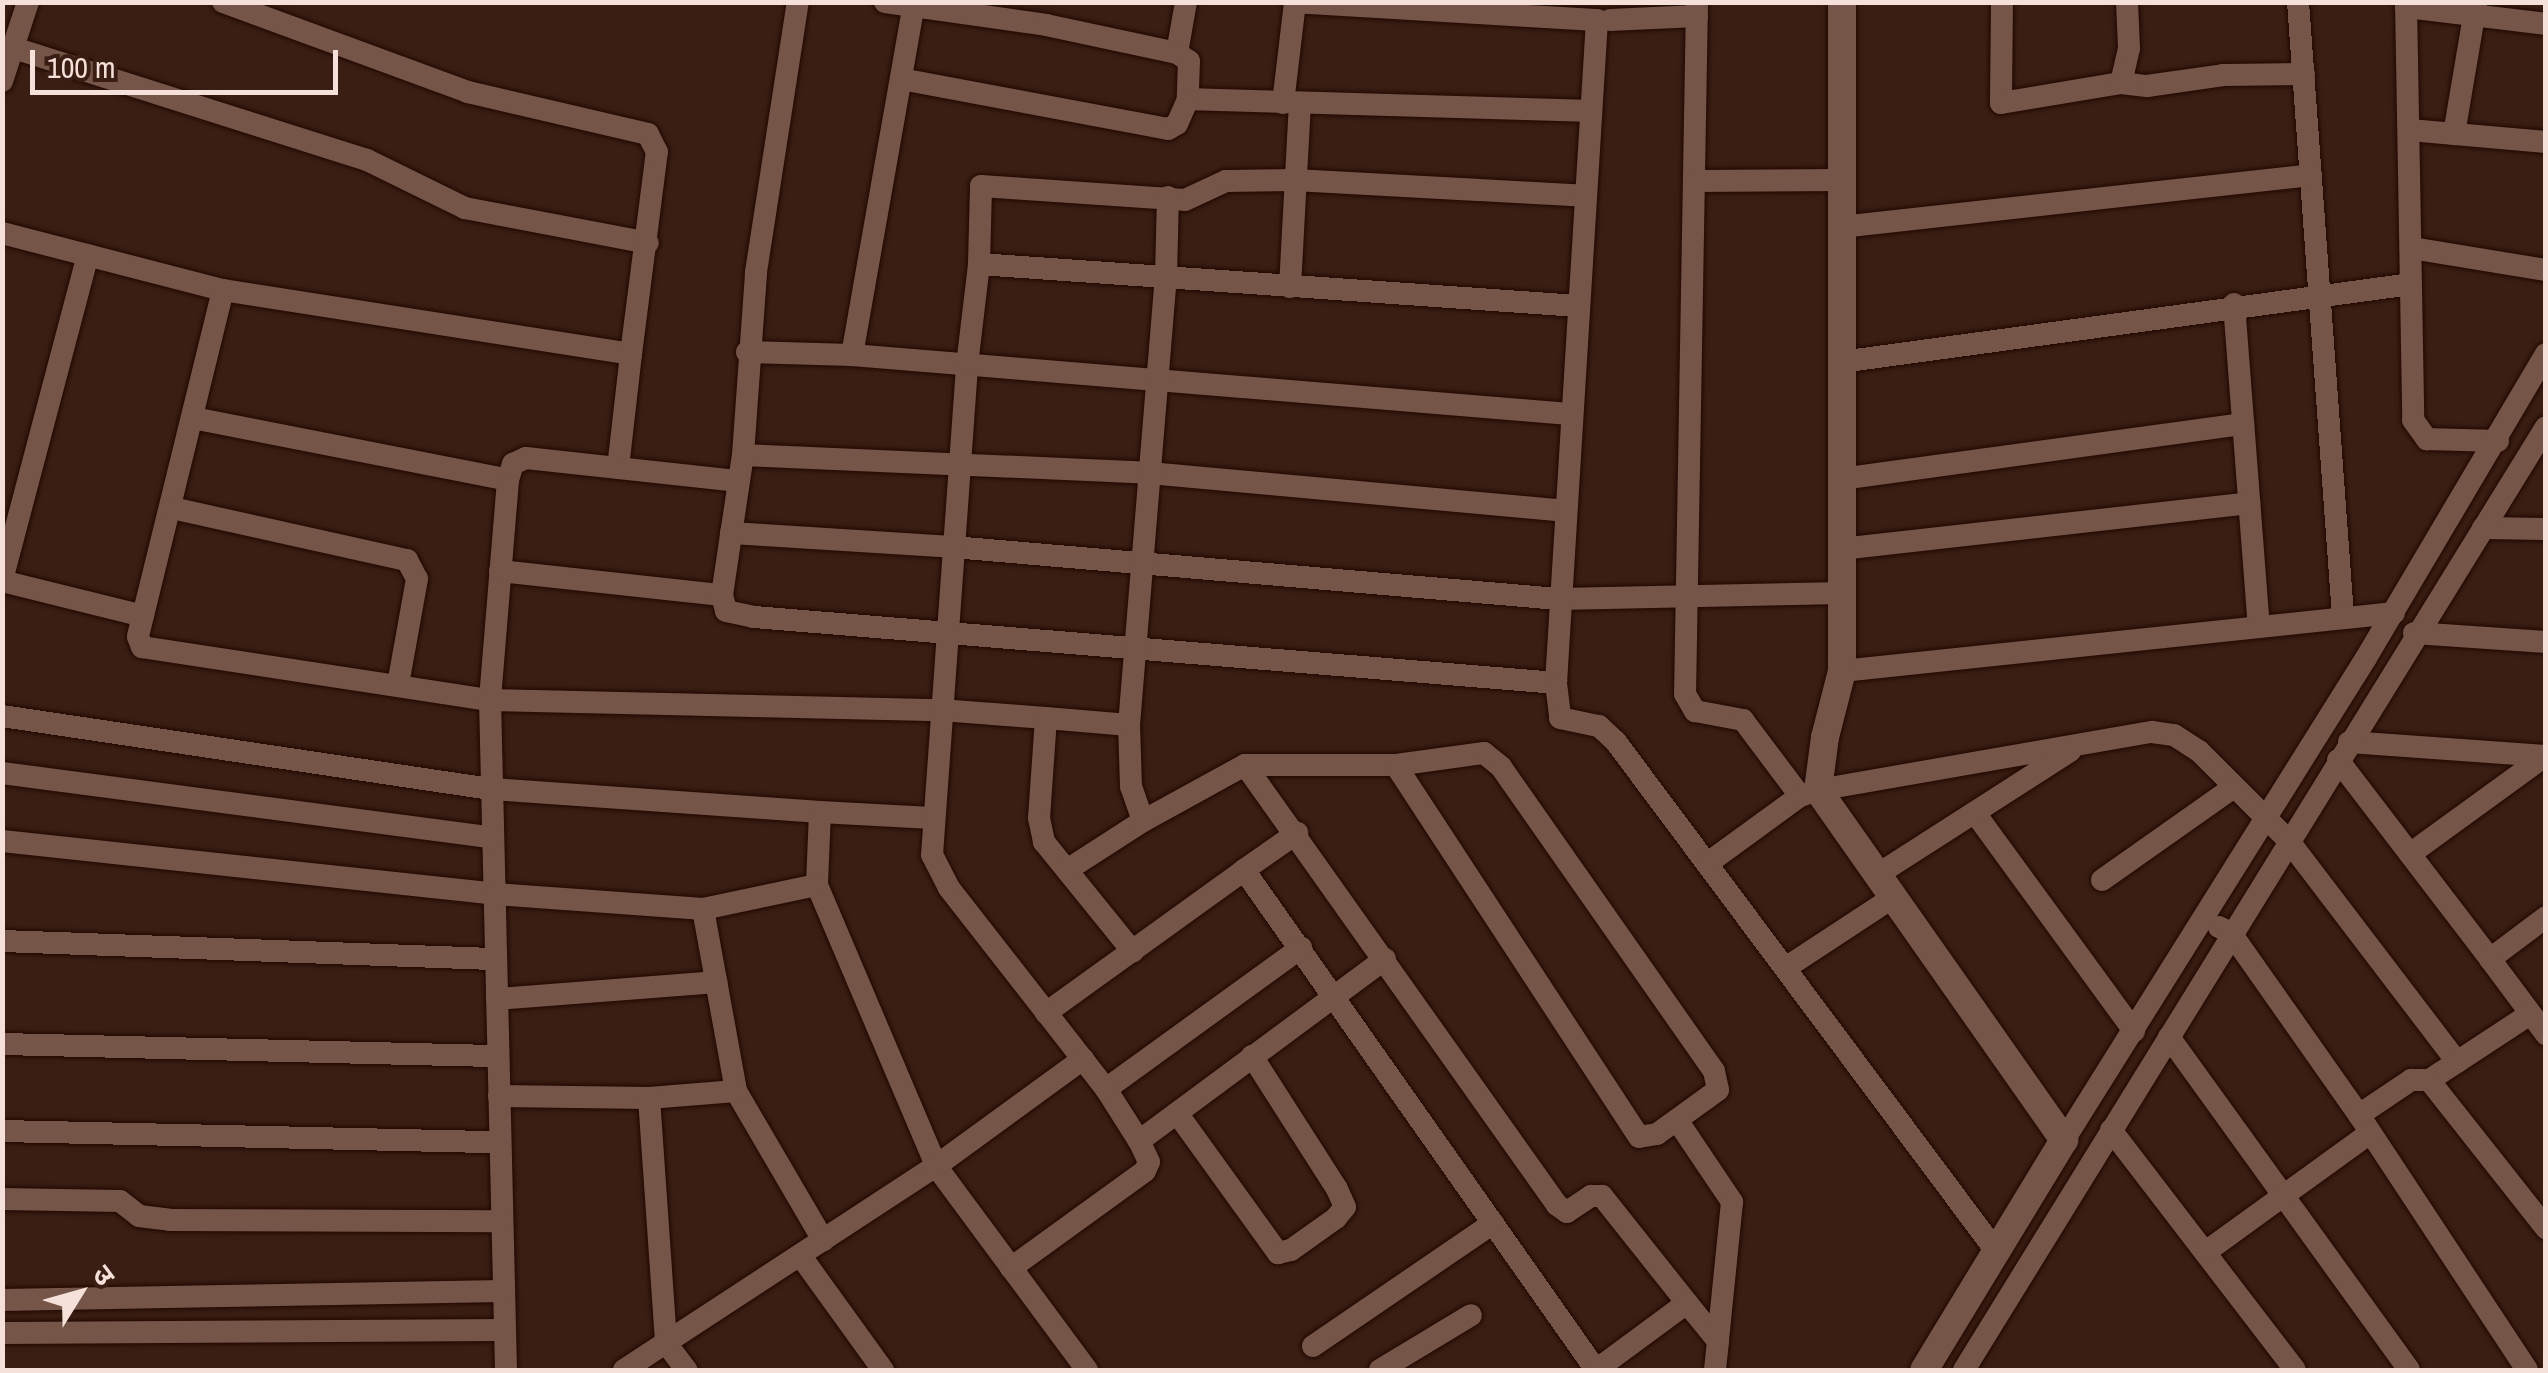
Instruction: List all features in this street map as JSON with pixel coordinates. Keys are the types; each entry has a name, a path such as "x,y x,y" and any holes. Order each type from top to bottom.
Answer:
{"street":[{"path":"2,81 28,2"},
{"path":"223,2 468,92 645,131 657,152 618,468"},
{"path":"798,2 747,352 743,455 722,595 723,606 730,614 1556,683"},
{"path":"884,2 913,8 1048,14 1176,53 1189,61 1188,99 1177,124 1168,130 901,79"},
{"path":"1176,53 1186,2"},
{"path":"1809,793 1842,671 1842,2"},
{"path":"2002,2 2001,103 2121,84 2304,74"},
{"path":"2121,84 2128,48 2127,2"},
{"path":"2298,2 2343,616"},
{"path":"1290,286 1295,3 1605,14 1697,9 1685,694 1695,710 1744,720 1809,793 1887,885 2064,1140"},
{"path":"2498,441 2434,440 2415,428 2406,5 2475,9 2546,24"},
{"path":"852,355 913,8"},
{"path":"2454,134 2475,9"},
{"path":"1605,14 1590,111 1558,599 1558,716 1568,722 1599,726 1610,736 1787,967 1996,1252"},
{"path":"14,48 368,160 465,208 648,242"},
{"path":"1188,99 1590,111"},
{"path":"2408,130 2546,142"},
{"path":"1841,227 2311,176"},
{"path":"1011,1268 1145,1172 1149,1162 1106,1089 938,871 930,840 967,365 979,264 982,186 1192,198 1226,181 1294,180 1585,196"},
{"path":"1694,181 1841,180"},
{"path":"1143,820 1131,787 1129,725 1166,277 1168,197"},
{"path":"2,233 223,290 631,354"},
{"path":"2411,248 2546,270"},
{"path":"88,255 2,580 143,616"},
{"path":"979,264 1578,306"},
{"path":"1841,362 2234,305 2411,284"},
{"path":"223,290 143,616 138,640 146,648 490,700 940,710 1129,725"},
{"path":"2234,305 2259,626"},
{"path":"747,352 852,355 1570,414"},
{"path":"1964,1370 2169,1037 2218,925 2546,354"},
{"path":"193,418 508,480"},
{"path":"1841,479 2244,424"},
{"path":"1924,1370 2134,1031 2218,925 2275,828 2344,751 2546,427"},
{"path":"743,455 1149,473 1564,510"},
{"path":"506,1370 490,700 508,480 514,464 526,458 739,481"},
{"path":"1841,549 2250,503"},
{"path":"172,508 407,560 417,578 398,685"},
{"path":"2482,528 2546,529"},
{"path":"732,533 953,547 1558,599 1686,599 1842,592"},
{"path":"500,571 722,595"},
{"path":"1842,671 2394,613"},
{"path":"2414,634 2546,642"},
{"path":"2,716 492,789 932,818"},
{"path":"1046,718 1041,831 1133,952"},
{"path":"1708,863 1809,793 2152,732 2174,736 2189,742 2275,828 2457,1062"},
{"path":"1787,967 1975,813 2077,746"},
{"path":"2344,751 2545,756"},
{"path":"2344,751 2410,854 2546,1034"},
{"path":"1067,870 1143,820 1246,765 1264,761 1396,765 1484,754 1501,767 1716,1074 1718,1090 1650,1138 1639,1136 1396,765"},
{"path":"2410,854 2545,756"},
{"path":"1246,765 1561,1210 1567,1212 1591,1196 1602,1196 1718,1341"},
{"path":"2,774 494,838"},
{"path":"2102,880 2234,786"},
{"path":"820,812 817,885 936,1166 1087,1370"},
{"path":"1975,813 2134,1031"},
{"path":"1046,1014 1297,833"},
{"path":"2,841 494,894 703,909 817,885"},
{"path":"1244,870 1596,1370 1687,1303"},
{"path":"703,909 736,1091 823,1240"},
{"path":"2490,959 2546,917"},
{"path":"2218,925 2365,1124 2526,1370"},
{"path":"2,942 496,959"},
{"path":"1106,1089 1301,948"},
{"path":"1139,1141 1385,959"},
{"path":"497,999 716,982"},
{"path":"2207,1251 2283,1194 2411,1080 2430,1080 2530,1014"},
{"path":"2169,1037 2409,1370"},
{"path":"2,1044 498,1056"},
{"path":"1177,1112 1278,1253 1291,1250 1336,1218 1345,1206 1252,1056"},
{"path":"624,1370 936,1166 1082,1060"},
{"path":"2430,1080 2546,1228"},
{"path":"499,1096 650,1098 736,1091"},
{"path":"650,1098 666,1343 686,1370"},
{"path":"1677,1120 1732,1202 1715,1370"},
{"path":"2111,1130 2294,1370"},
{"path":"2,1131 500,1142"},
{"path":"2047,1168 2075,1186"},
{"path":"2,1199 114,1201 144,1218 170,1220 502,1221"},
{"path":"1312,1346 1493,1223"},
{"path":"800,1256 883,1370"},
{"path":"2,1300 504,1291"},
{"path":"1380,1370 1471,1315"},
{"path":"2,1333 505,1330"}]}
